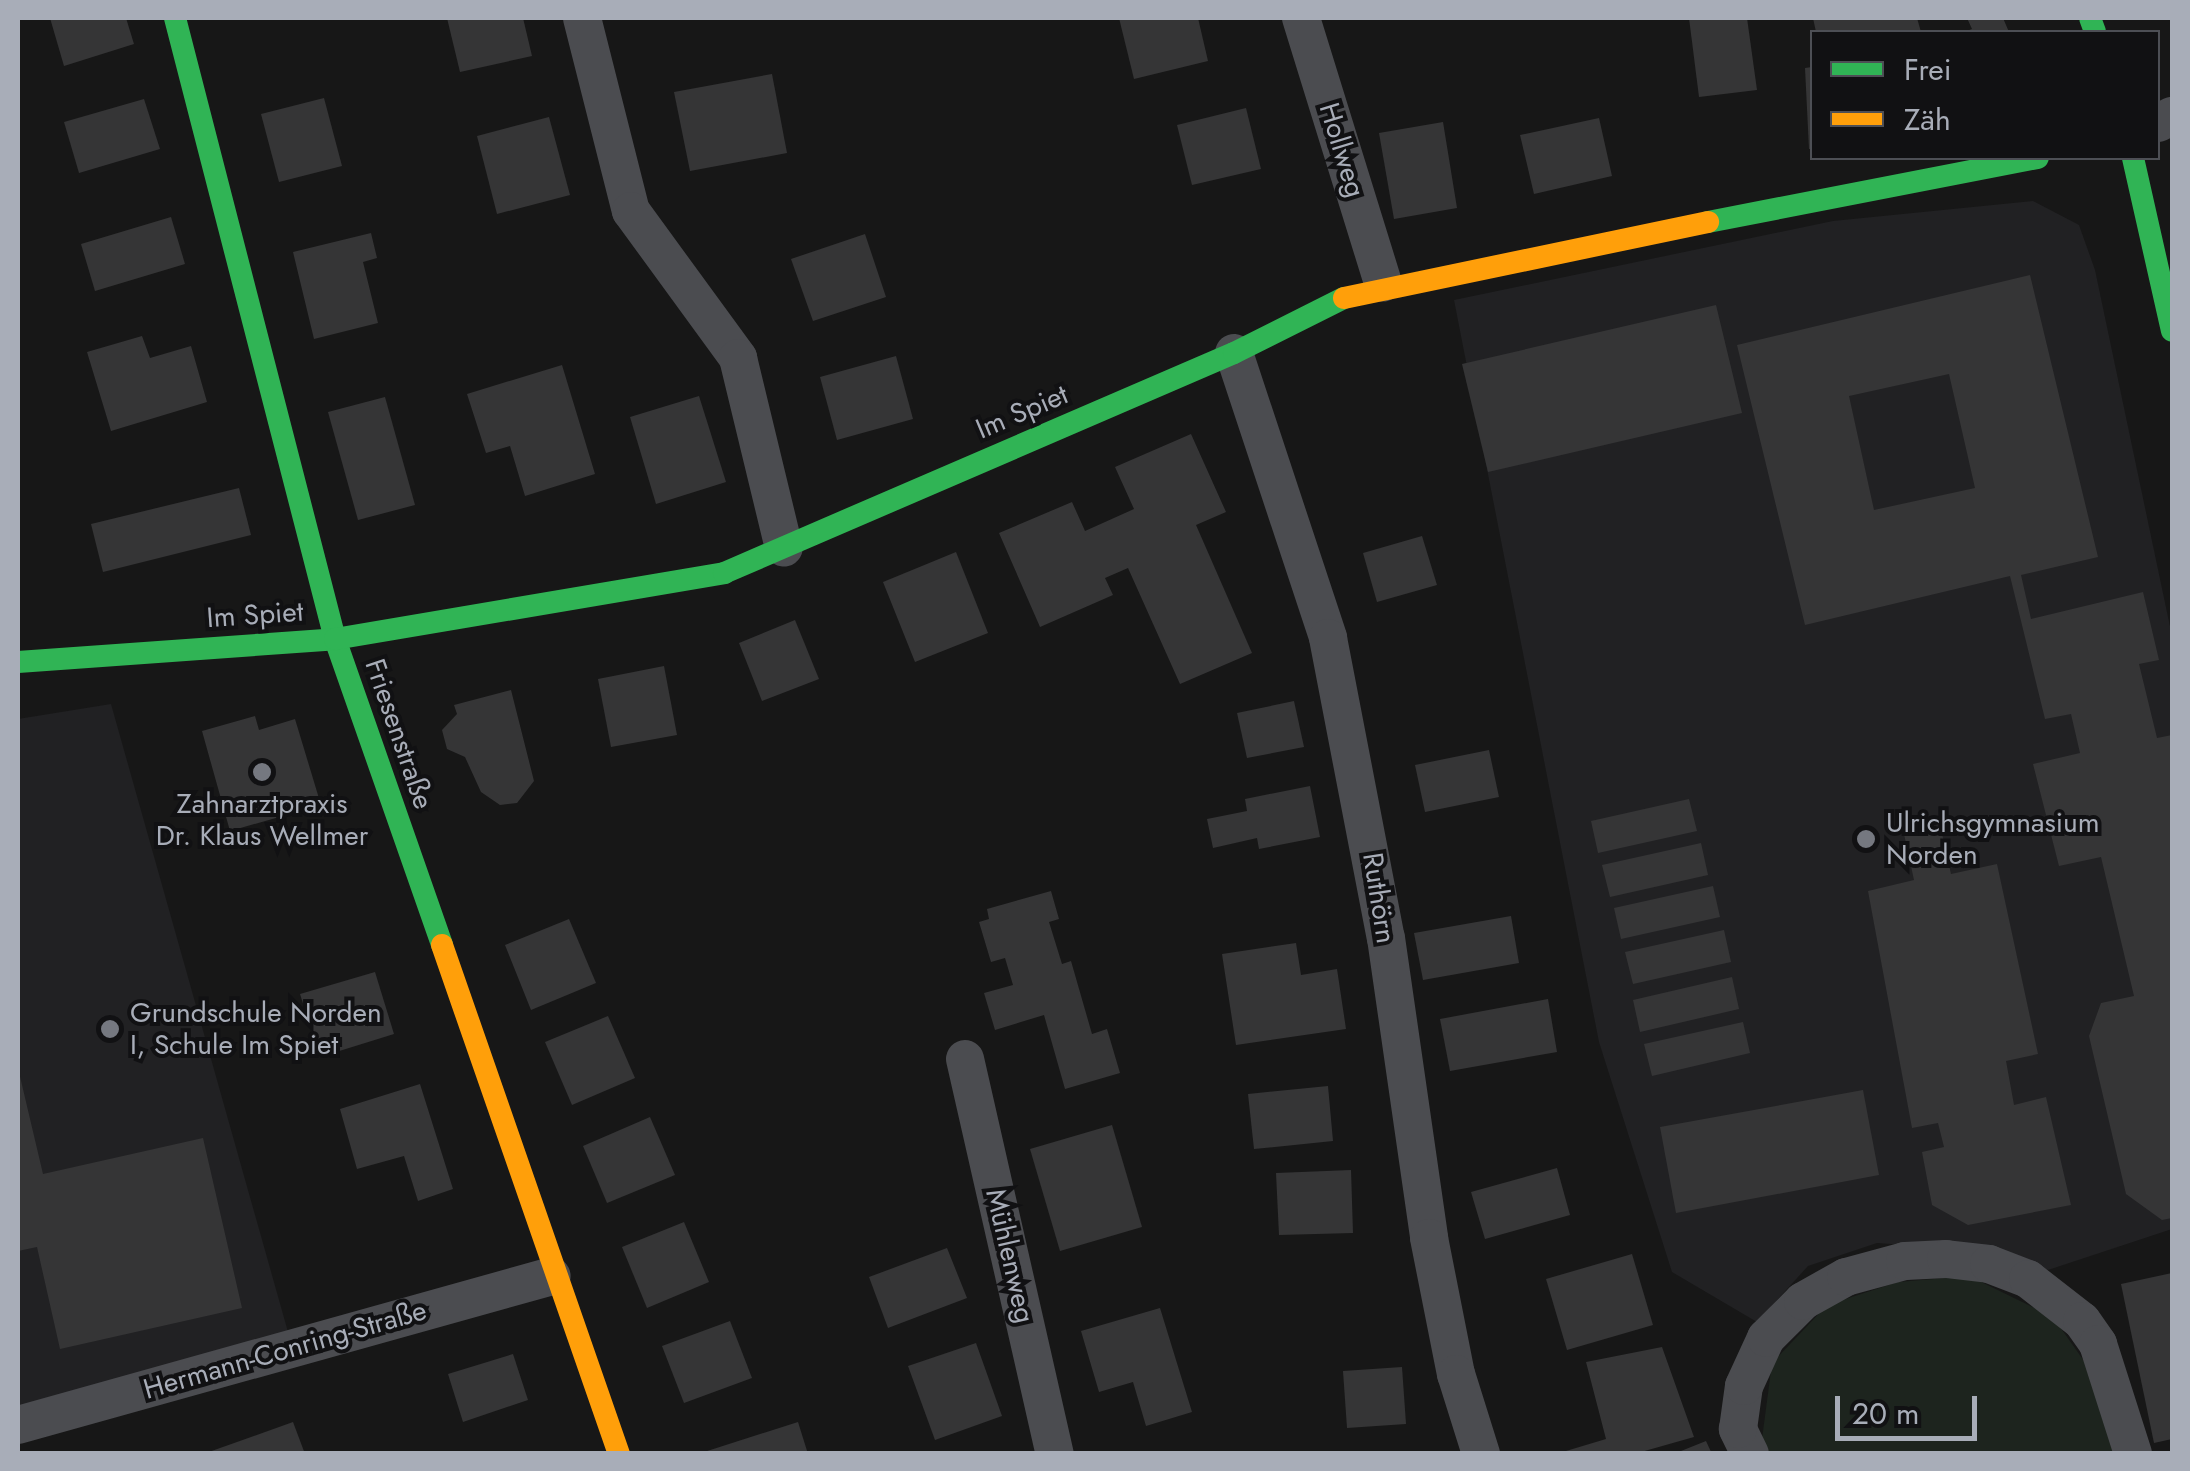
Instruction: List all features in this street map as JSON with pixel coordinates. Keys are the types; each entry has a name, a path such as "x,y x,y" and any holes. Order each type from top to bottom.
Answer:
{"street":[{"name":"Friesenstraße","path":"175,18 335,639 552,1276 619,1454"},
{"path":"582,18 631,211 738,358 784,548"},
{"name":"Hollweg","path":"1301,18 1383,283"},
{"name":"Im Spiet","path":"18,662 335,639 724,573 1234,353 1383,283 2028,160"},
{"path":"2133,160 2172,332"},
{"name":"Ruthörn","path":"1234,353 1328,638 1372,854 1429,1238 1456,1374 1481,1454"},
{"name":"Mühlenweg","path":"965,1059 1056,1454"},
{"path":"1750,1454 1738,1428 1744,1386 1779,1326 1803,1302 1846,1277 1905,1261 1946,1258 1988,1264 2028,1278 2082,1320 2098,1344 2132,1454"},
{"name":"Hermann-Conring-Straße","path":"18,1425 552,1276"}],"shaded area":[{"name":"Ulrichsgymnasium Norden","path":"2033,201 2079,225 2095,270 2172,636 2172,1229 2048,1270 1962,1249 1877,1243 1808,1266 1757,1322 1672,1272 1599,1042 1454,300 1833,221"},
{"name":"Grundschule Norden I, Schule Im Spiet","path":"111,704 290,1339 18,1409 18,719"},
{"path":"1969,1276 2053,1317 2091,1371 2119,1453 1760,1454 1772,1363 1827,1305 1898,1282"}],"building":[{"path":"50,18 126,18 134,44 64,66"},
{"path":"447,18 523,18 532,56 460,72"},
{"path":"1119,18 1198,18 1208,61 1134,79"},
{"path":"1689,18 1747,18 1757,90 1699,97"},
{"path":"1813,18 1917,18 1920,30 1816,30"},
{"path":"1967,18 2003,18 2008,30 1969,30"},
{"path":"1810,67 1810,149 1809,149 1805,68"},
{"path":"772,74 787,153 690,171 674,92"},
{"path":"324,98 342,166 279,182 261,114"},
{"path":"144,99 160,149 79,173 64,122"},
{"path":"1246,108 1261,169 1192,185 1177,125"},
{"path":"549,117 570,195 497,214 477,136"},
{"path":"1599,118 1612,176 1534,194 1520,135"},
{"path":"1443,122 1457,208 1394,219 1379,133"},
{"path":"171,217 185,264 95,291 81,244"},
{"path":"371,233 377,258 363,262 378,323 314,339 293,252"},
{"path":"865,234 886,297 813,321 791,259"},
{"path":"2030,275 2098,557 2021,575 2031,619 2143,592 2159,660 2139,664 2157,738 2172,735 2172,1218 2162,1220 2126,1194 2089,1036 2101,1003 2134,996 2101,857 2059,866 2033,764 2080,753 2071,714 2045,719 2010,576 1805,625 1737,345","holes":["1949,374 1975,488 1874,510 1849,396"]},
{"path":"1716,305 1742,413 1488,472 1462,364"},
{"path":"142,336 150,358 191,346 207,402 111,431 87,352"},
{"path":"896,356 913,419 837,440 820,377"},
{"path":"562,365 595,474 525,496 510,446 486,453 467,394"},
{"path":"699,396 726,482 656,504 630,417"},
{"path":"385,397 415,505 358,520 328,412"},
{"path":"1191,434 1226,512 1196,525 1252,653 1180,684 1128,568 1105,578 1113,595 1040,627 999,533 1072,502 1085,531 1134,509 1115,467"},
{"path":"239,488 251,535 103,572 91,524"},
{"path":"1422,536 1437,585 1377,602 1363,553"},
{"path":"956,552 988,633 915,662 883,582"},
{"path":"795,620 819,679 762,701 739,643"},
{"path":"664,666 677,735 611,747 598,679"},
{"path":"511,690 534,781 517,803 500,805 481,792 465,757 447,749 442,730 457,714 454,705"},
{"path":"1294,701 1304,747 1247,758 1237,713"},
{"name":"Zahnarztpraxis Dr. Klaus Wellmer","path":"255,716 259,730 295,719 321,805 230,831 202,731"},
{"path":"1489,750 1499,797 1425,812 1415,765"},
{"path":"1310,786 1320,837 1259,849 1257,838 1213,848 1207,819 1247,811 1245,799"},
{"path":"1689,799 1697,831 1598,853 1591,821"},
{"path":"1941,829 1951,874 1997,864 2038,1054 2006,1061 2014,1105 2046,1097 2071,1205 1968,1225 1932,1205 1922,1152 1944,1147 1938,1123 1912,1128 1868,891 1914,880 1904,834"},
{"path":"1701,843 1708,875 1610,897 1602,865"},
{"path":"1713,886 1720,917 1621,939 1614,908"},
{"path":"1051,891 1059,919 1049,922 1062,964 1071,961 1092,1034 1107,1029 1120,1073 1065,1089 1044,1015 995,1030 984,993 1013,985 1005,958 991,962 979,922 989,919 987,909"},
{"path":"1511,916 1519,963 1423,980 1414,933"},
{"path":"569,919 596,983 531,1010 505,945"},
{"path":"1724,930 1731,962 1633,984 1625,952"},
{"path":"1296,943 1301,975 1337,969 1346,1029 1236,1045 1222,954"},
{"path":"375,972 394,1034 320,1057 300,994"},
{"path":"1732,977 1739,1009 1640,1032 1633,1000"},
{"path":"1548,999 1557,1052 1450,1071 1440,1019"},
{"path":"608,1016 635,1078 572,1105 545,1042"},
{"path":"1743,1022 1750,1053 1652,1076 1644,1044"},
{"path":"18,1068 43,1174 203,1138 242,1308 60,1349 37,1247 18,1251"},
{"path":"420,1084 453,1189 418,1201 404,1156 357,1169 340,1109"},
{"path":"1328,1086 1333,1141 1254,1149 1248,1094"},
{"path":"1863,1090 1879,1175 1676,1213 1660,1127"},
{"path":"650,1117 675,1175 607,1203 583,1146"},
{"path":"1112,1125 1142,1227 1060,1251 1030,1149"},
{"path":"1557,1168 1570,1215 1485,1239 1471,1192"},
{"path":"1351,1170 1353,1233 1279,1235 1276,1173"},
{"path":"684,1222 709,1282 647,1308 622,1247"},
{"path":"947,1248 967,1298 888,1328 869,1277"},
{"path":"1632,1254 1653,1325 1567,1350 1546,1279"},
{"path":"2172,1273 2172,1439 2154,1443 2121,1284"},
{"path":"1160,1308 1192,1412 1146,1426 1133,1382 1099,1392 1081,1331"},
{"path":"730,1321 752,1378 684,1403 662,1346"},
{"path":"976,1343 1002,1416 935,1440 908,1366"},
{"path":"1662,1347 1694,1437 1634,1454 1556,1454 1606,1439 1586,1362"},
{"path":"513,1354 528,1400 463,1422 448,1374"},
{"path":"1402,1367 1406,1424 1347,1428 1343,1371"},
{"path":"293,1422 305,1454 206,1454 206,1453"},
{"path":"798,1422 808,1454 701,1454 701,1453"},
{"path":"1706,1441 1712,1454 1676,1454 1676,1453"}],"traffic: fast":[{"path":"175,18 335,639 442,945"},
{"path":"2090,18 2094,30"},
{"path":"1708,222 2028,160"},
{"path":"2133,160 2172,331"},
{"path":"18,662 335,639 724,573 1234,353 1344,298"}],"traffic: slow":[{"path":"1344,298 1708,222"},
{"path":"442,945 619,1454"}],"place":[{"name":"Zahnarztpraxis Dr. Klaus Wellmer","path":"262,772"},
{"name":"Ulrichsgymnasium Norden","path":"1866,839"},
{"name":"Grundschule Norden I, Schule Im Spiet","path":"110,1029"}]}
